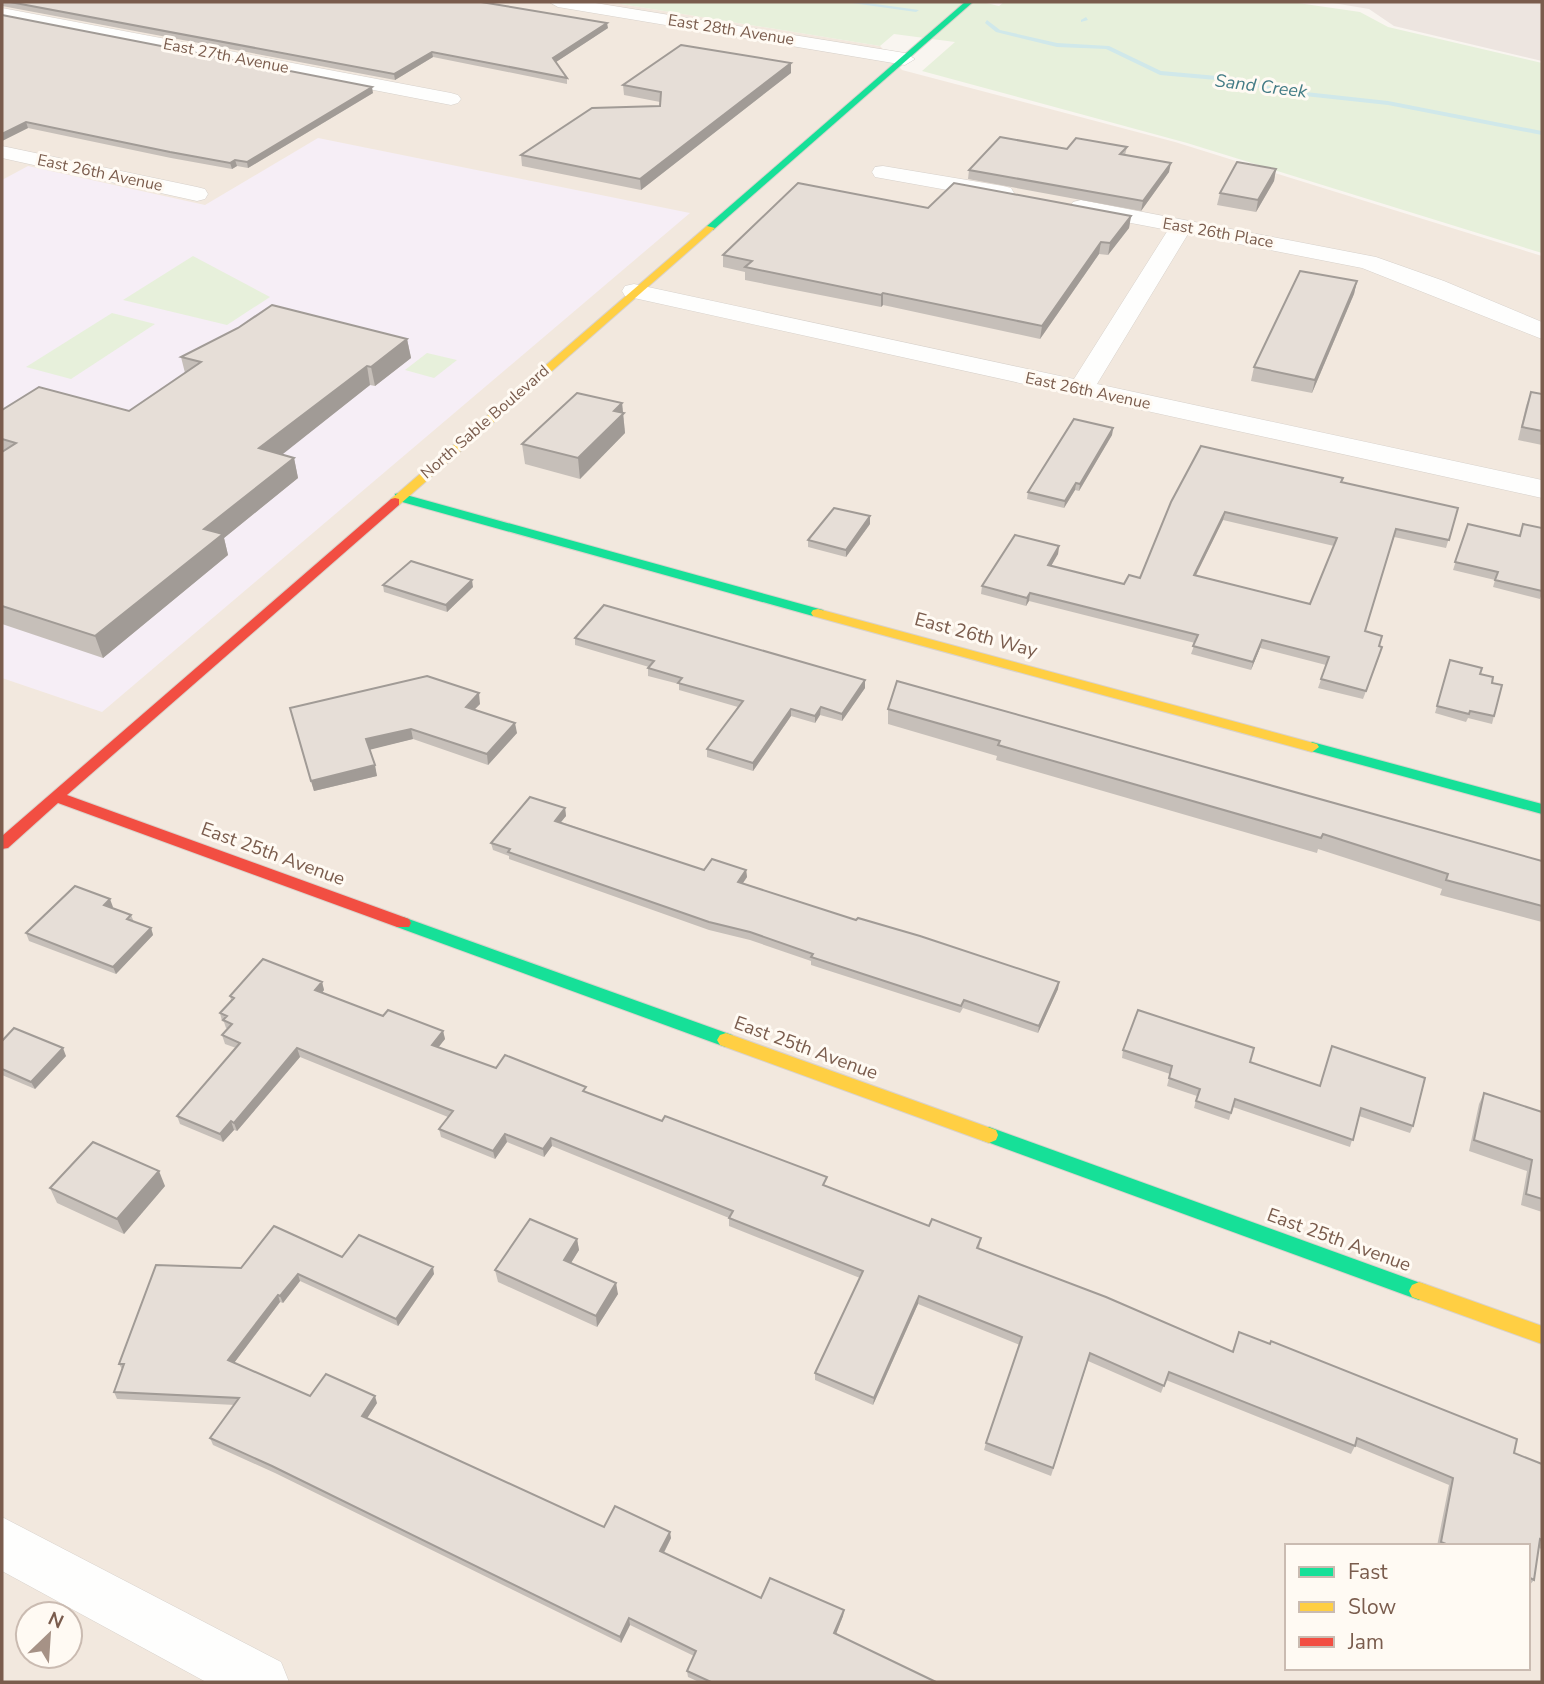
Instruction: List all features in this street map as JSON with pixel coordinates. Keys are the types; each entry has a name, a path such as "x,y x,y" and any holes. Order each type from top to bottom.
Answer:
{"street":[{"name":"East 28th Avenue","path":"558,2 905,59"},
{"name":"North Sable Boulevard","path":"2,844 969,2"},
{"name":"East 27th Avenue","path":"2,13 451,99"},
{"name":"East 26th Avenue","path":"2,152 197,194"},
{"path":"2,168 25,157"},
{"path":"883,172 1021,197"},
{"name":"East 26th Place","path":"1062,204 1368,262 1435,286 1542,331"},
{"path":"1081,389 1182,226"},
{"name":"East 26th Avenue","path":"634,292 1542,489"},
{"name":"East 26th Way","path":"399,497 933,645 1542,809"},
{"name":"East 25th Avenue","path":"56,797 1542,1335"},
{"path":"2,1542 261,1682"}],"shaded area":[{"path":"2,2 609,2 880,46 902,70 1175,142 1542,256 1542,1682 2,1682"},
{"path":"1327,2 1542,2 1542,61 1394,26 1369,9"},
{"path":"318,138 690,213 102,712 2,678 2,180 28,166 205,205"}],"green space":[{"path":"609,2 982,2 999,6 1004,2 1291,2 1360,12 1388,27 1542,63 1542,253 1187,143 922,71 955,42 894,34 880,46"},
{"path":"193,256 270,297 227,325 123,300"},
{"path":"112,313 155,324 71,379 26,367"},
{"path":"427,353 457,360 434,378 405,370"}],"building":[{"path":"10,2 481,2 607,23 553,58 567,78 432,52 394,74"},
{"path":"2,15 372,87 247,162 235,160 230,163 26,122 2,134"},
{"path":"681,45 791,63 640,179 521,155 592,108 660,106 661,92 623,85"},
{"path":"1000,137 1067,149 1076,138 1127,147 1120,154 1171,163 1143,201 969,170"},
{"path":"1237,162 1276,169 1258,200 1220,193"},
{"path":"798,183 928,208 954,183 1131,216 1110,243 1101,242 1042,326 745,267 752,261 723,255"},
{"path":"1300,271 1357,281 1315,380 1254,367"},
{"path":"272,305 407,339 259,448 294,458 204,529 223,534 95,636 2,606 2,452 16,443 2,439 2,410 39,387 129,411 201,362 181,357 238,328"},
{"path":"1531,392 1542,394 1542,431 1522,427"},
{"path":"577,393 622,403 614,411 624,413 578,458 522,444"},
{"path":"1074,419 1113,428 1080,484 1076,483 1065,501 1028,492"},
{"path":"1201,446 1343,478 1341,482 1458,508 1449,540 1396,529 1365,631 1382,636 1379,646 1382,647 1366,691 1321,679 1329,657 1262,640 1253,662 1193,646 1198,635 1030,593 1027,598 982,586 1015,535 1059,546 1048,565 1124,584 1129,575 1140,578 1171,502","holes":["1225,512 1337,538 1310,604 1194,575"]},
{"path":"834,508 870,516 846,550 808,540"},
{"path":"1468,524 1520,536 1523,524 1542,528 1542,591 1495,580 1498,572 1455,562"},
{"path":"411,561 472,580 446,605 383,585"},
{"path":"604,605 865,680 842,714 821,707 815,716 791,709 753,763 707,749 743,701 678,683 682,678 648,668 654,661 575,638"},
{"path":"1450,660 1482,668 1480,674 1493,677 1492,683 1502,685 1494,716 1470,711 1469,714 1437,706"},
{"path":"427,676 479,693 466,707 515,723 487,754 411,729 366,739 375,765 311,781 290,708"},
{"path":"897,681 1542,861 1542,906 1446,880 1448,874 1323,834 1321,838 998,745 1000,741 888,709"},
{"path":"530,797 565,808 555,821 704,870 712,859 746,870 738,882 856,920 858,918 920,936 1059,982 1039,1026 964,1000 961,1006 811,957 813,954 750,932 709,922 508,852 510,849 491,843"},
{"path":"75,886 110,899 104,905 131,915 127,919 151,928 113,967 26,933"},
{"path":"263,959 322,982 315,990 383,1016 388,1010 443,1031 432,1045 496,1068 505,1055 586,1087 583,1091 662,1121 665,1116 827,1177 823,1185 929,1226 932,1219 981,1238 977,1248 1106,1297 1233,1352 1239,1332 1270,1344 1271,1341 1517,1439 1514,1453 1542,1464 1542,1540 1540,1539 1534,1580 1530,1578 1530,1544 1441,1542 1453,1478 1357,1438 1355,1446 1169,1372 1164,1386 1090,1353 1053,1468 986,1443 1022,1337 919,1296 874,1398 815,1373 863,1271 729,1218 733,1211 551,1138 543,1149 505,1134 493,1151 439,1129 453,1111 297,1048 234,1123 231,1121 220,1134 177,1116 240,1043 222,1035 232,1024 223,1020 227,1016 220,1013 234,998 230,996"},
{"path":"1138,1010 1254,1048 1250,1062 1320,1086 1332,1046 1425,1078 1413,1126 1361,1108 1353,1140 1235,1099 1231,1113 1196,1101 1200,1089 1169,1078 1172,1066 1123,1050"},
{"path":"14,1028 63,1048 31,1082 2,1069 2,1041"},
{"path":"1484,1093 1542,1112 1542,1199 1526,1194 1532,1160 1474,1140"},
{"path":"93,1142 159,1171 117,1219 50,1188"},
{"path":"530,1219 577,1239 564,1260 616,1283 596,1316 495,1270"},
{"path":"274,1226 342,1257 359,1235 433,1267 396,1319 298,1274 280,1296 278,1295 228,1360 310,1396 326,1374 375,1396 362,1416 604,1527 615,1506 670,1532 660,1551 761,1598 770,1578 844,1610 834,1633 936,1682 711,1682 687,1671 696,1651 629,1618 620,1637 210,1438 239,1398 114,1392 124,1364 119,1364 156,1265 241,1268"}],"waterway":[{"name":"Sand Creek","path":"848,2 916,10"},
{"name":"Sand Creek","path":"987,22 998,31 1057,45 1107,47 1160,73 1240,80 1277,91 1388,103 1542,133"}],"traffic: fast":[{"path":"710,228 969,2"},
{"path":"399,497 818,613"},
{"path":"1312,747 1542,809"},
{"path":"403,923 726,1040"},
{"path":"989,1135 1419,1291"}],"traffic: slow":[{"path":"395,502 710,228"},
{"path":"818,613 1312,747"},
{"path":"726,1040 989,1135"},
{"path":"1419,1291 1542,1335"}],"traffic: jam":[{"path":"2,844 395,502"},
{"path":"56,797 403,923"}]}
